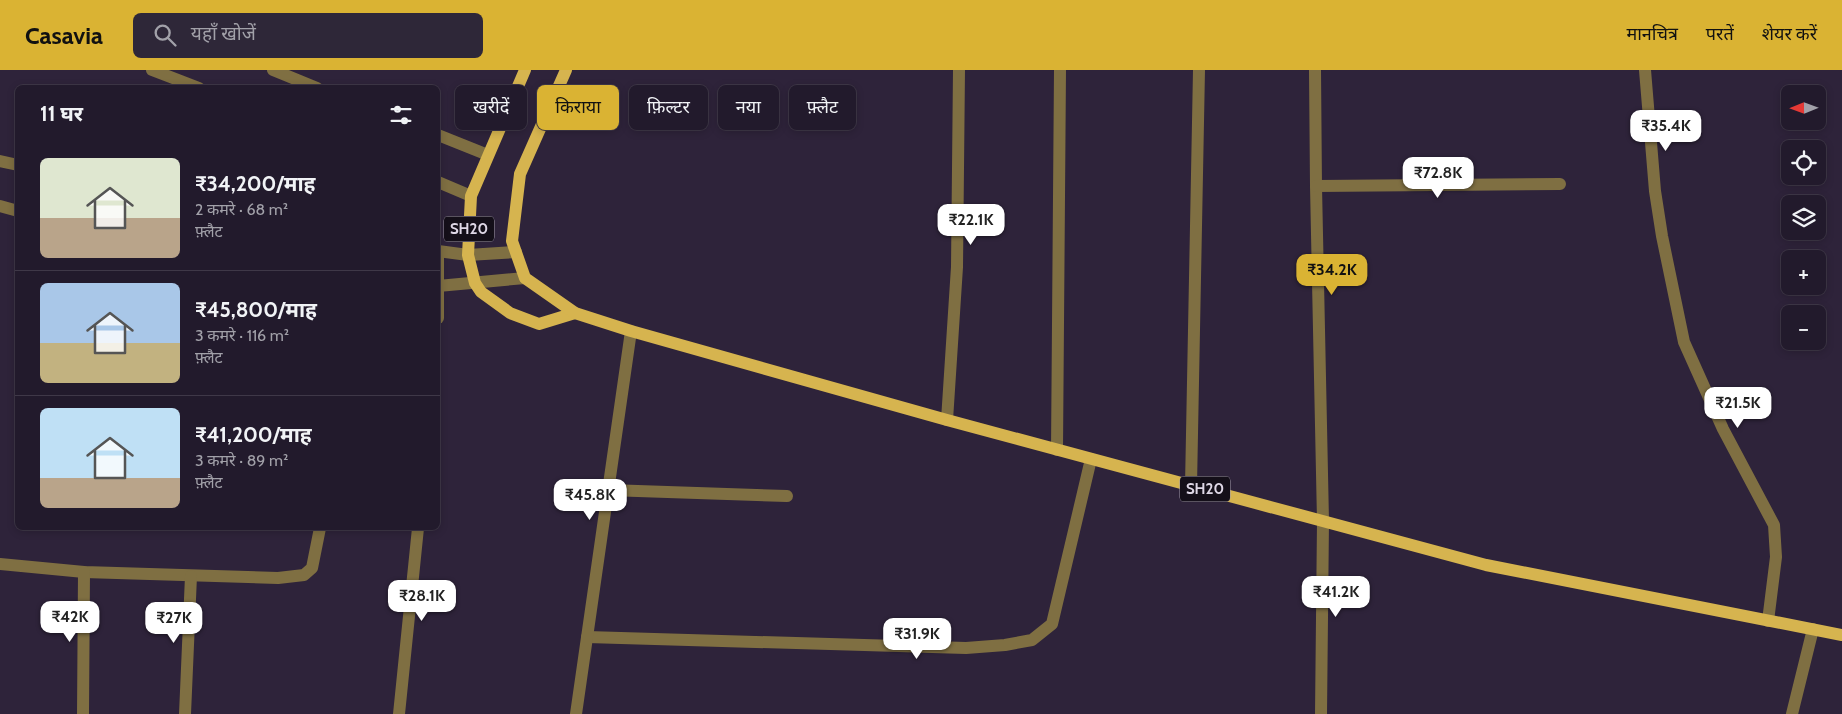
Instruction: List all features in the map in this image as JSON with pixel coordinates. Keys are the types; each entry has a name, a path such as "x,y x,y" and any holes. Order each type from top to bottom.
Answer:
{"main road":[{"name":"SH20","path":"475,283 468,255 471,196 525,70"},
{"name":"SH20","path":"566,70 520,174 512,241 525,278 575,313 630,331 948,420 1486,565 1842,635"},
{"path":"475,283 481,292 510,312 539,324 575,313"}],"street":[{"path":"152,70 191,85"},
{"path":"273,70 310,85"},
{"path":"948,420 957,267 960,70"},
{"path":"1058,450 1060,70"},
{"path":"1192,486 1199,70"},
{"path":"1315,70 1323,521 1322,714"},
{"path":"1645,70 1655,191 1662,236 1684,342 1723,429 1774,525 1776,557 1768,621"},
{"path":"440,136 488,155"},
{"path":"0,161 15,164"},
{"path":"440,183 471,196"},
{"path":"1316,186 1560,184"},
{"path":"0,206 15,210"},
{"path":"440,251 468,255 516,252"},
{"path":"440,286 525,278"},
{"path":"576,714 630,331"},
{"path":"587,637 966,648 1005,645 1032,640 1052,624 1092,459"},
{"path":"608,490 787,496"},
{"path":"0,564 84,572 278,578 304,575 312,568 320,530"},
{"path":"398,714 418,530"},
{"path":"83,714 84,572"},
{"path":"185,714 190,576"},
{"path":"1792,714 1813,629"}]}
